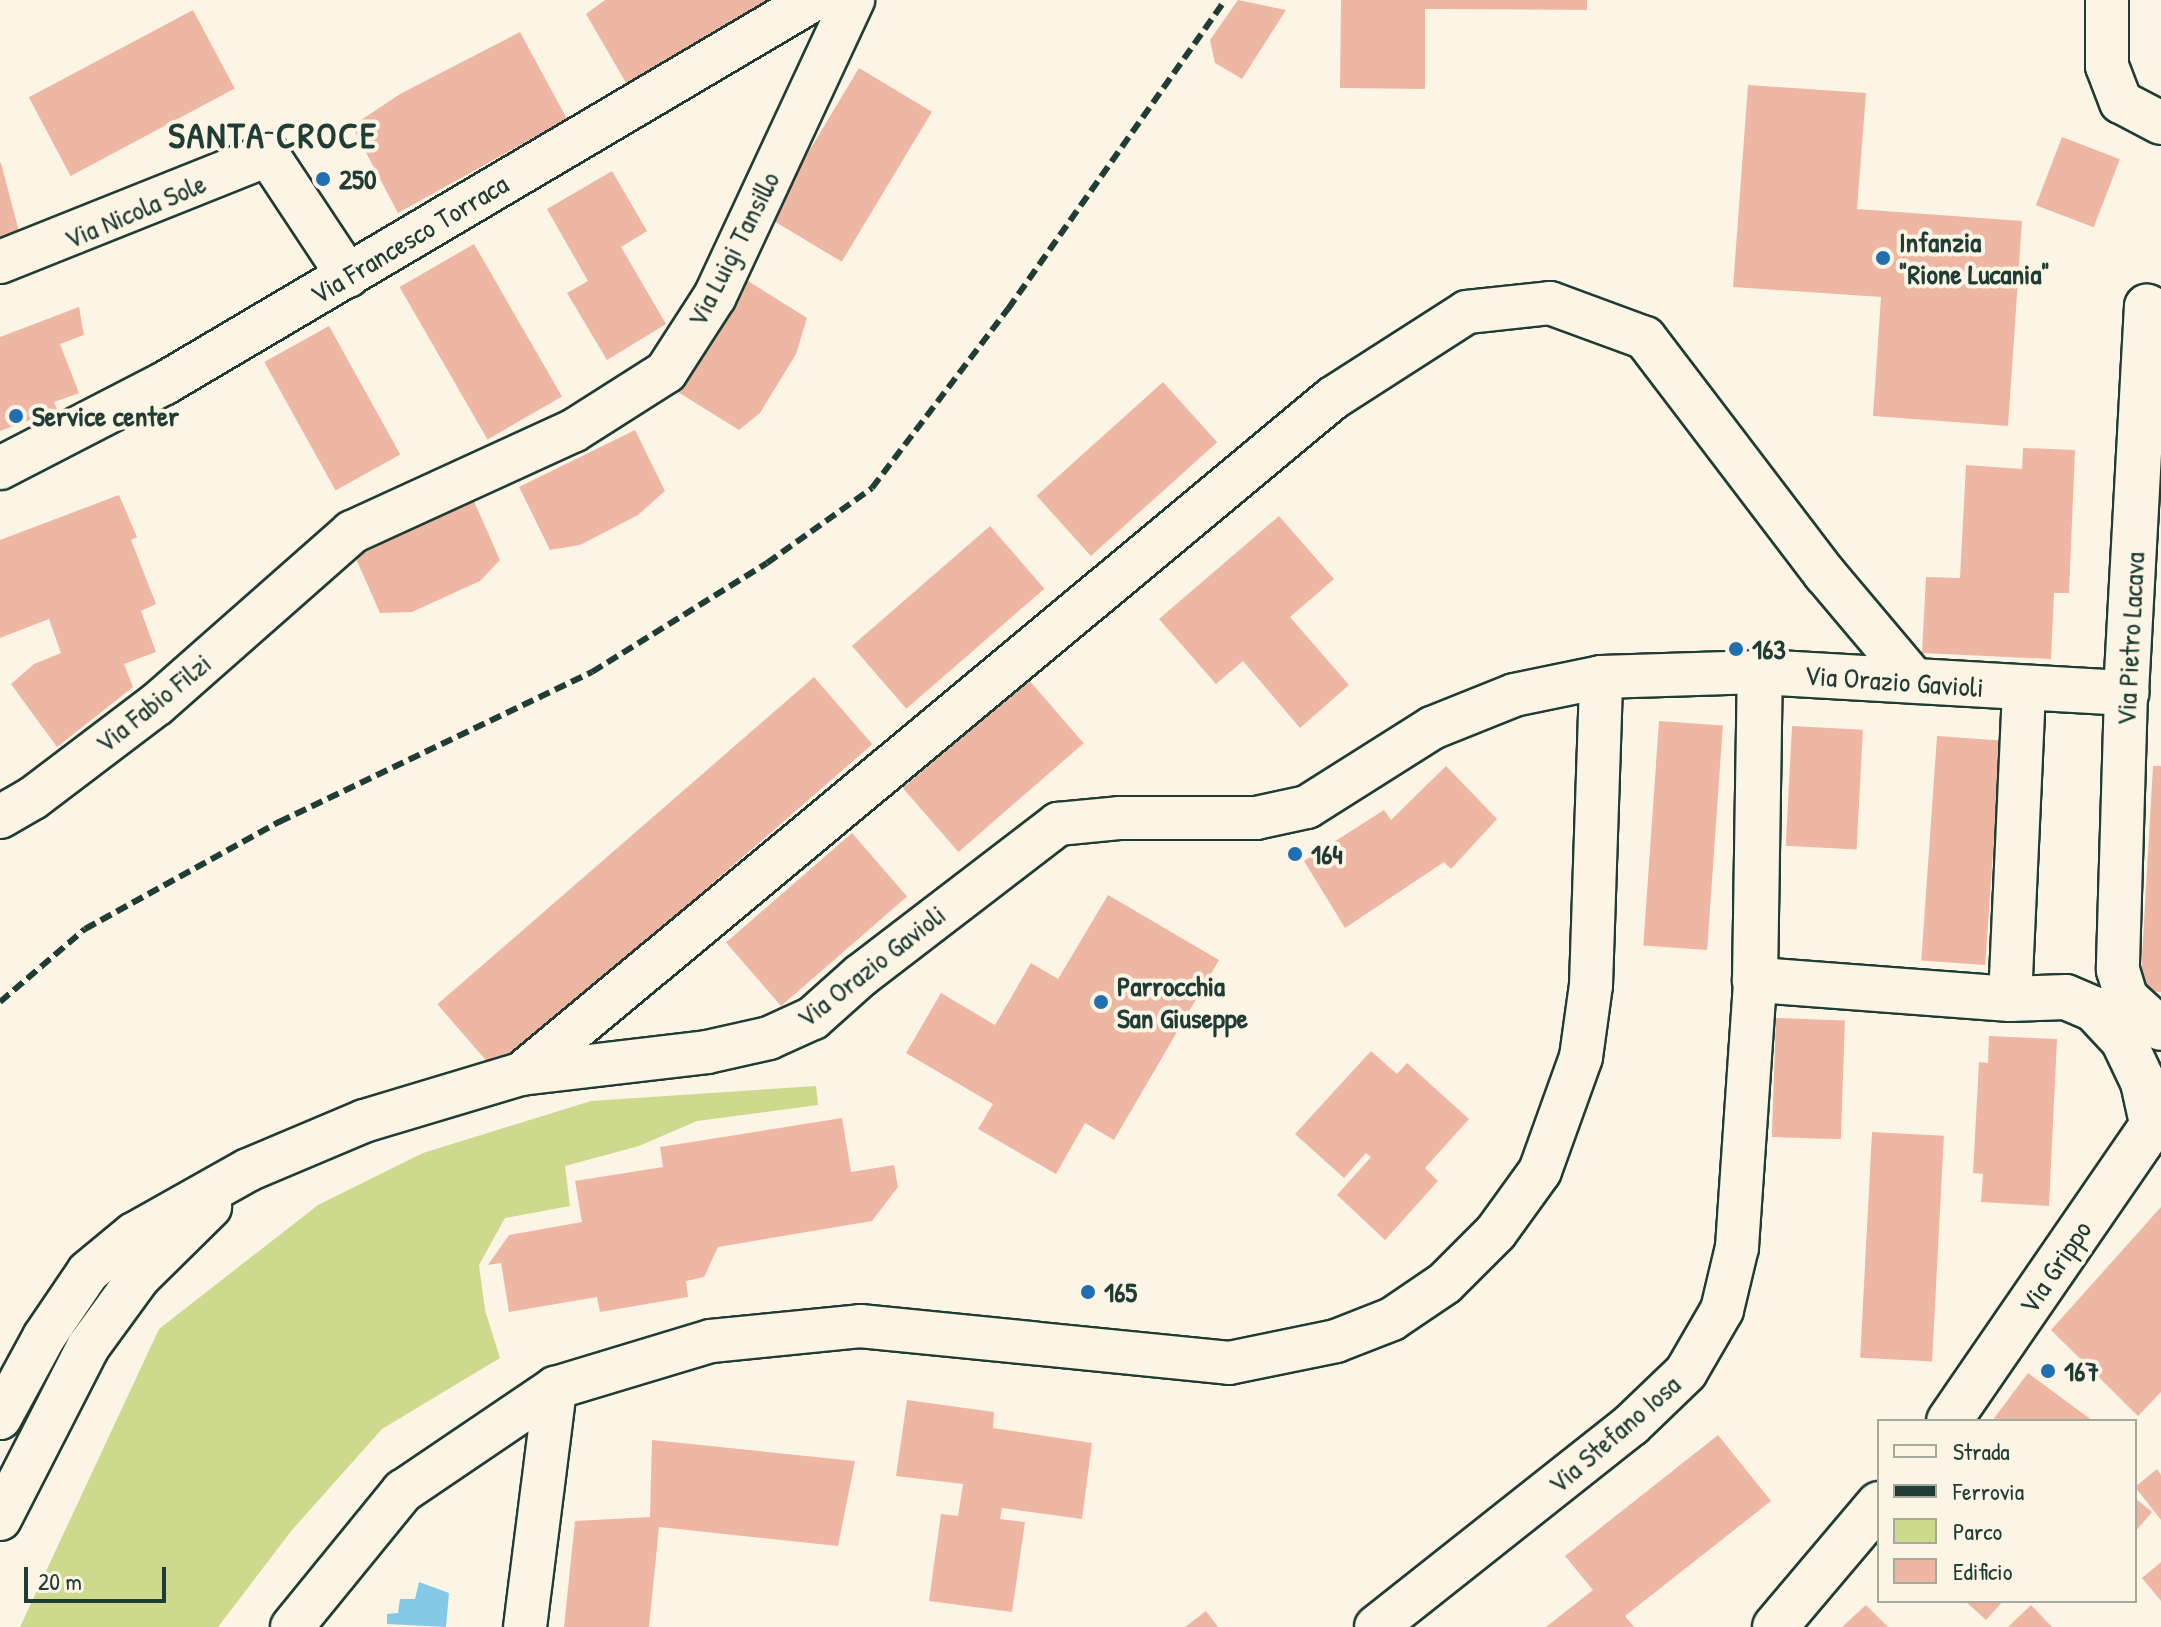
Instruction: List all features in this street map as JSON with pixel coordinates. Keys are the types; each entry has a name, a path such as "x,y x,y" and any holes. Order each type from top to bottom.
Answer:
{"street":[{"name":"Via Francesco Torraca","path":"0,468 102,418 813,0"},
{"name":"Via Luigi Tansillo","path":"299,578 352,532 573,431 666,372 715,296 853,0"},
{"path":"2107,0 2107,66 2121,102 2161,123"},
{"name":"Via Nicola Sole","path":"0,262 268,155 348,276"},
{"path":"0,1418 44,1337 88,1272 134,1234 248,1170 364,1121 521,1074 1333,398 1467,312 1550,303 1645,338 1825,574 1916,682"},
{"name":"Via Pietro Lacava","path":"2118,970 2126,693 2154,310"},
{"name":"Via Fabio Filzi","path":"0,817 33,798 157,704 299,578"},
{"path":"1760,672 1755,980 2010,999 2066,997 2103,987 2118,970"},
{"name":"Via Orazio Gavioli","path":"521,1074 707,1052 769,1038 813,1018 860,976 1058,824 1119,818 1256,818 1307,807 1432,728 1514,695 1601,677 1760,672 2024,690 2126,693"},
{"path":"292,1627 403,1491 555,1388 711,1341 860,1326 1229,1363 1336,1341 1392,1319 1445,1283 1496,1232 1540,1171 1581,1057 1591,985 1601,677"},
{"path":"2010,999 2024,690"},
{"path":"2118,970 2126,997 2161,1029"},
{"name":"Via Stefano Iosa","path":"1376,1627 1631,1425 1686,1372 1722,1310 1737,1247 1755,980"},
{"path":"2066,997 2094,1009 2123,1040 2158,1122"},
{"name":"Via Grippo","path":"1950,1419 2158,1122"},
{"path":"0,1519 88,1347 139,1277 248,1170"},
{"path":"525,1627 555,1388"},
{"path":"1775,1627 1877,1506"}],"green space":[{"path":"816,1086 818,1105 697,1121 639,1146 565,1166 570,1206 505,1218 479,1265 485,1310 500,1358 382,1429 292,1530 218,1627 20,1627 159,1329 318,1205 423,1153 591,1101"}],"water":[{"path":"419,1582 449,1593 446,1627 387,1624 387,1614 398,1613 400,1599 415,1599"}],"building":[{"path":"605,0 786,0 629,88 586,14"},
{"path":"1238,0 1286,10 1242,79 1215,63 1210,40"},
{"path":"1341,0 1587,0 1587,10 1425,9 1425,89 1340,88"},
{"path":"193,10 235,89 71,176 29,97"},
{"path":"520,32 567,119 398,213 352,126 400,94"},
{"path":"859,68 932,112 842,262 769,218"},
{"path":"1748,85 1866,93 1857,209 2022,221 2008,426 1873,416 1881,297 1733,287"},
{"path":"2062,137 2120,159 2094,227 2036,205"},
{"path":"0,163 23,247 0,254"},
{"path":"612,171 647,231 621,247 666,324 607,360 567,293 588,281 547,209"},
{"path":"474,244 562,396 488,439 400,287"},
{"path":"748,281 807,318 796,354 760,413 739,430 678,392"},
{"path":"79,307 84,335 60,344 79,393 54,402 57,410 0,431 0,337"},
{"path":"329,326 400,455 336,490 264,362"},
{"path":"1163,382 1217,442 1091,556 1037,496"},
{"path":"635,430 665,491 638,515 580,545 550,550 519,487"},
{"path":"2023,448 2075,450 2069,593 2054,593 2051,659 1922,653 1926,577 1960,578 1966,465 2022,469"},
{"path":"119,495 137,537 131,540 156,604 141,611 156,652 124,664 133,687 57,747 11,684 34,664 61,653 49,619 0,638 0,540"},
{"path":"473,499 500,560 480,581 412,612 380,613 353,552"},
{"path":"1279,516 1334,579 1290,617 1349,685 1300,728 1243,661 1216,684 1159,619"},
{"path":"990,526 1044,589 906,709 852,646"},
{"path":"814,677 872,744 496,1072 437,1004"},
{"path":"1028,679 1084,743 958,852 903,788"},
{"path":"1659,721 1723,725 1707,950 1643,945"},
{"path":"1792,726 1863,730 1857,850 1786,846"},
{"path":"1937,736 2001,740 1985,965 1921,960"},
{"path":"1446,766 1497,819 1451,869 1444,862 1345,928 1304,861 1384,810 1391,820"},
{"path":"2153,766 2161,766 2161,992 2140,991"},
{"path":"852,833 907,896 781,1006 726,943"},
{"name":"Parrocchia San Giuseppe","path":"1108,895 1219,960 1114,1140 1085,1123 1056,1174 978,1129 993,1104 906,1053 941,993 995,1025 1031,963 1058,979"},
{"path":"1776,1018 1845,1020 1841,1139 1772,1137"},
{"path":"1989,1036 2057,1039 2049,1206 1981,1202 1983,1174 1973,1173 1979,1062 1988,1063"},
{"path":"1371,1051 1397,1074 1407,1063 1469,1119 1425,1168 1438,1181 1385,1240 1337,1195 1371,1157 1366,1153 1344,1178 1295,1134"},
{"path":"842,1118 851,1172 894,1165 898,1187 872,1221 718,1247 704,1277 686,1281 688,1297 600,1312 597,1297 509,1312 501,1263 488,1265 509,1235 582,1222 575,1181 663,1167 660,1147"},
{"path":"1872,1132 1944,1136 1932,1361 1860,1358"},
{"path":"2161,1207 2161,1392 2138,1416 2051,1330"},
{"path":"2028,1373 2090,1419 1994,1419"},
{"path":"907,1400 994,1412 993,1428 1092,1443 1082,1519 1002,1508 1000,1519 1025,1522 1012,1612 929,1601 941,1514 958,1516 963,1484 896,1476"},
{"path":"1718,1435 1771,1501 1625,1616 1634,1627 1546,1627 1593,1590 1565,1556"},
{"path":"652,1440 855,1461 838,1546 659,1527 649,1627 564,1627 575,1521 650,1517"},
{"path":"2157,1469 2161,1475 2161,1520 2137,1490 2137,1485"},
{"path":"2137,1500 2152,1512 2137,1530"},
{"path":"2161,1562 2161,1601 2142,1578"},
{"path":"1967,1603 2001,1603 1986,1620"},
{"path":"1866,1605 1888,1627 1842,1627"},
{"path":"2031,1605 2052,1627 2008,1627"},
{"path":"1206,1611 1218,1627 1185,1627"}],"railway":[{"path":"0,1002 85,929 279,822 592,672 767,563 872,488 1008,309 1225,0"}],"place":[{"name":"250","path":"323,179"},
{"name":"Infanzia \"Rione Lucania\"","path":"1883,258"},
{"name":"Service center","path":"16,416"},
{"name":"163","path":"1736,649"},
{"name":"164","path":"1295,854"},
{"name":"Parrocchia San Giuseppe","path":"1101,1002"},
{"name":"165","path":"1088,1292"},
{"name":"167","path":"2048,1371"}],"district":[{"name":"SANTA CROCE","path":"273,135"}]}
